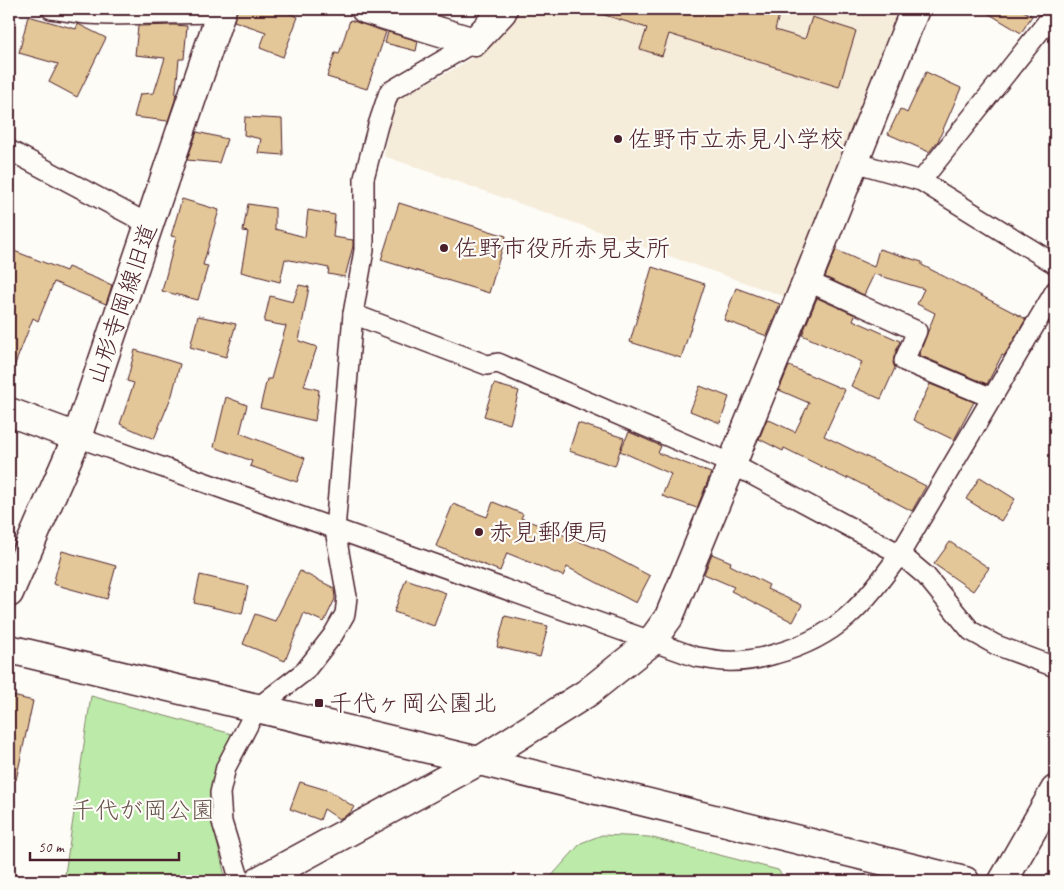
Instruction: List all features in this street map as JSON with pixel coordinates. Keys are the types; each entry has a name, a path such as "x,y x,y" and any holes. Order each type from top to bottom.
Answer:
{"street":[{"path":"51,9 109,15 221,11"},
{"path":"365,9 474,42"},
{"path":"240,881 222,822 220,793 226,767 258,708 305,671 333,635 345,614 348,597 335,530 353,314 364,250 364,178 378,125 389,92 474,42 503,9"},
{"path":"258,881 479,761 587,693 652,642 669,617 807,281 915,9"},
{"name":"山形寺岡線旧道","path":"9,593 77,437 221,11"},
{"path":"920,181 1055,12"},
{"path":"9,150 148,224"},
{"path":"854,162 920,181 1055,264"},
{"path":"807,281 917,331 904,361 992,398"},
{"path":"9,412 335,530 696,657 726,662 756,660 810,643 834,629 856,609 882,578 900,554 1055,291"},
{"path":"353,314 487,365 498,363 732,464 900,554 926,576 971,631 996,645 1055,667"},
{"path":"9,649 479,761 965,881"},
{"path":"1003,881 1055,790"}],"shaded area":[{"name":"佐野市立赤見小学校","path":"512,9 902,9 786,297 384,156 389,122 397,99 456,68 491,45 508,21"}],"green space":[{"name":"千代が岡公園","path":"91,696 232,734 213,779 212,820 226,881 64,881"},
{"path":"602,835 649,837 778,870 787,881 547,881 581,843"}],"building":[{"path":"237,9 278,9 298,17 283,57 260,48 266,32 234,21"},
{"path":"599,9 757,9 779,15 775,30 805,39 812,17 856,31 839,87 669,34 662,56 640,49 647,28 598,13"},
{"path":"981,9 1020,9 1032,16 1021,33"},
{"path":"28,16 76,29 78,24 106,38 77,97 49,82 58,64 19,53"},
{"path":"350,20 386,32 367,89 327,77 335,53 339,54"},
{"path":"138,26 187,26 184,59 179,59 175,100 168,121 134,117 140,94 154,93 165,58 135,55"},
{"path":"388,32 418,41 416,51 385,43"},
{"path":"926,72 961,88 938,141 929,152 888,134 900,109 907,113"},
{"path":"245,117 282,119 283,155 258,153 261,139 244,135"},
{"path":"197,132 227,139 219,163 187,160"},
{"path":"182,199 219,210 203,265 208,266 198,300 162,291 176,237 171,236"},
{"name":"佐野市役所赤見支所","path":"399,203 506,236 489,293 381,260"},
{"path":"248,204 275,208 275,229 305,237 308,210 335,215 333,237 353,240 345,277 328,274 329,268 285,259 280,282 241,272 248,232 243,231"},
{"path":"9,249 66,271 68,267 112,285 106,304 54,282 38,321 33,318 10,377"},
{"path":"879,249 922,262 922,265 1026,319 1004,356 1002,355 987,384 919,355 935,313 917,304 924,289 874,274 864,295 825,277 836,250 874,267"},
{"path":"652,267 705,284 681,358 630,342"},
{"path":"299,285 309,287 299,341 317,347 304,386 319,390 315,421 260,408 267,379 271,379 286,326 264,322 270,296 293,302"},
{"path":"736,288 780,304 767,336 724,320"},
{"path":"817,298 855,315 853,320 900,341 894,357 893,363 895,368 881,399 851,386 862,362 802,335"},
{"path":"198,316 236,324 226,357 190,347"},
{"path":"135,350 180,364 172,395 154,439 120,424 134,383 127,381"},
{"path":"789,366 845,390 824,436 926,486 912,511 848,477 847,479 784,448 783,451 759,439 767,419 795,432 809,403 779,390"},
{"path":"494,384 519,391 510,424 484,416"},
{"path":"930,384 974,402 954,440 913,420"},
{"path":"700,386 729,397 720,423 690,411"},
{"path":"226,397 247,405 240,433 305,458 297,482 250,466 252,461 214,447"},
{"path":"578,423 624,438 615,466 569,451"},
{"path":"629,432 661,446 658,453 711,473 697,508 662,496 671,474 620,451"},
{"path":"980,477 1015,499 1001,521 966,499"},
{"path":"493,502 523,514 521,518 601,550 650,576 636,603 567,567 563,576 507,553 500,571 436,546 453,504 487,517"},
{"path":"950,542 989,568 973,591 934,564"},
{"path":"62,551 116,566 107,599 53,584"},
{"path":"712,554 731,562 730,565 769,585 767,589 802,605 793,622 731,591 734,587 704,574"},
{"path":"300,571 334,588 335,599 324,622 304,613 285,661 243,644 255,614 275,621"},
{"path":"200,575 248,586 242,614 194,603"},
{"path":"406,579 446,593 434,626 394,612"},
{"path":"505,616 548,626 540,657 497,647"},
{"path":"13,696 33,701 16,780 9,779 9,713"},
{"path":"300,782 330,791 354,807 350,813 339,819 324,809 320,820 290,809"}],"place":[{"name":"佐野市立赤見小学校","path":"618,139"},
{"name":"佐野市役所赤見支所","path":"444,248"},
{"name":"赤見郵便局","path":"479,532"},
{"name":"千代ヶ岡公園北","path":"319,703"}]}
